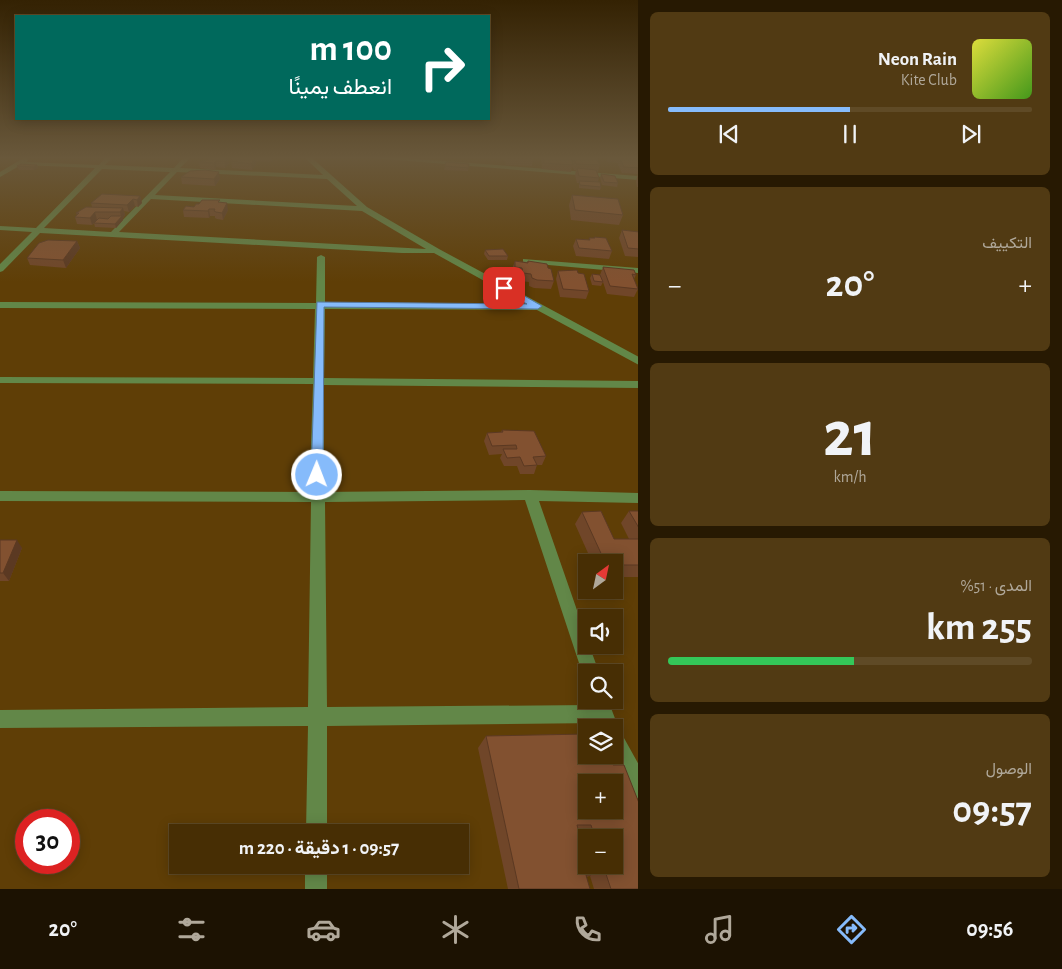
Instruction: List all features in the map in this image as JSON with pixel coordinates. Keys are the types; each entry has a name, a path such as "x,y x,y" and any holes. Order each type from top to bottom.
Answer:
{"street":[{"path":"0,269 68,198"},
{"path":"113,234 149,198"},
{"path":"177,198 364,209"},
{"path":"352,198 364,209 436,251 638,362"},
{"path":"0,228 436,251"},
{"path":"317,475 321,257"},
{"path":"526,261 638,272"},
{"path":"0,305 320,304 538,306"},
{"path":"0,380 638,385"},
{"path":"530,495 587,664"},
{"path":"0,496 318,498 530,495 638,498"},
{"path":"317,824 318,498"},
{"path":"0,719 604,714"},
{"path":"623,756 638,789"},
{"path":"316,874 316,889"}],"building":[{"path":"97,198 138,198 133,199 127,205 91,203"},
{"path":"573,198 618,199 623,215 575,210"},
{"path":"202,200 220,200 218,202 227,203 222,213 214,211 215,209 209,209 208,211 183,210 186,206 194,207"},
{"path":"86,207 123,208 120,212 95,212 90,218 75,217 79,213 76,213"},
{"path":"111,216 122,216 115,224 94,223 99,218 108,219"},
{"path":"622,230 638,232 638,249 628,248"},
{"path":"589,238 606,238 612,251 579,248 576,239 590,240"},
{"path":"48,240 77,241 63,260 27,258 39,243"},
{"path":"503,249 508,256 489,256 485,250"},
{"path":"515,261 547,264 548,268 551,269 554,281 532,278 531,274 523,273 522,268 515,267"},
{"path":"603,267 634,270 636,275 632,274 638,289 610,286"},
{"path":"577,270 578,273 584,274 589,291 563,289 558,271"},
{"path":"592,274 600,275 603,282 594,281"},
{"path":"502,430 534,431 546,456 533,457 537,465 524,466 520,457 507,458 503,449 517,449 516,445 492,446 487,433 503,432"},
{"path":"601,511 614,539 638,539 638,565 623,565 623,554 601,554 582,512"},
{"path":"629,511 638,511 638,526"},
{"path":"0,540 17,540 3,573 0,573"},
{"path":"578,734 578,764 624,765 638,800 638,889 611,889 606,874 623,874 623,829 592,829 591,825 577,825 578,874 591,874 586,875 590,889 519,889 486,736"}],"route":[{"path":"317,475 320,304 538,306 504,288"}]}
